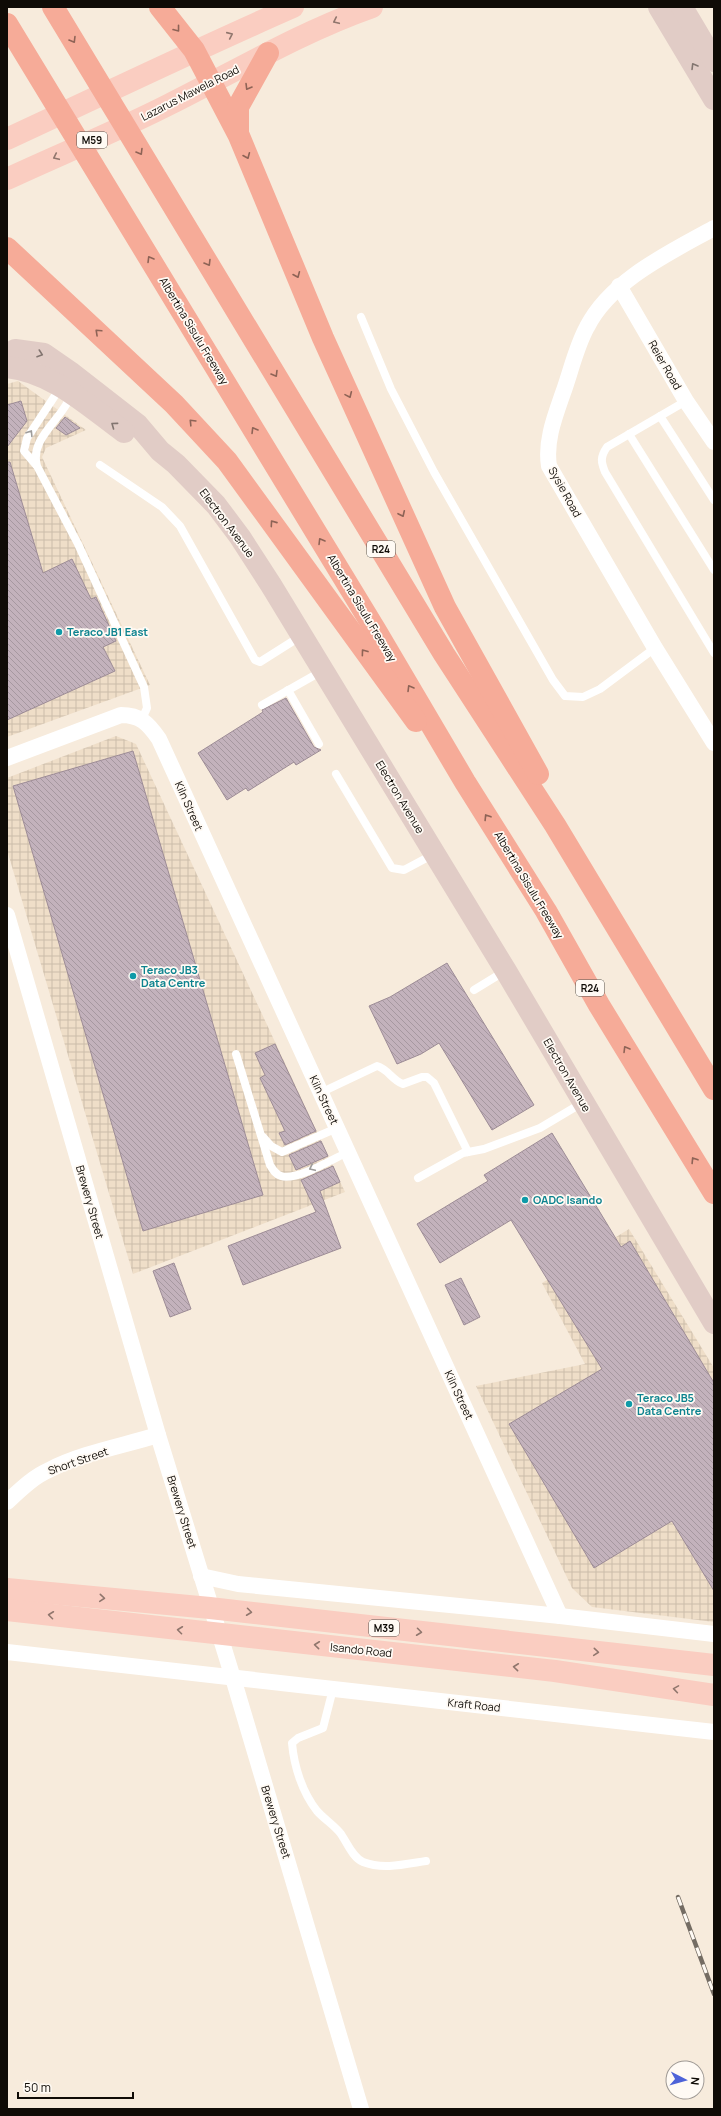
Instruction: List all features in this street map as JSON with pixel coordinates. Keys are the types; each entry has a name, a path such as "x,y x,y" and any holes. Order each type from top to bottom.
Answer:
{"highway":[{"name":"R24","path":"53,7 444,654 555,825 714,1088"},
{"path":"160,7 194,50 239,136 323,338 403,516 445,607 544,784 555,825"},
{"name":"Albertina Sisulu Freeway","path":"7,24 368,618 465,782 546,912 616,1032 714,1193"},
{"path":"239,136 237,123 238,107 268,53"},
{"path":"7,248 174,404 227,461 257,499 399,700 465,782"}],"main road":[{"path":"7,139 149,74 194,50 293,7"},
{"name":"Lazarus Mawela Road","path":"12,177 168,106 268,53 348,15 372,7"},
{"path":"659,7 714,99"},
{"path":"682,7 714,61"},
{"name":"Electron Avenue","path":"7,355 15,350 44,354 67,384 138,425 160,450 192,480 227,520 271,585 506,971 582,1102 714,1323"},
{"path":"7,367 32,372 67,384"},
{"name":"M39","path":"7,1589 210,1608 714,1665"},
{"name":"Isando Road","path":"7,1610 555,1671 714,1695"}],"street":[{"name":"Sysie Road","path":"714,228 619,286 598,308 582,338 556,416 547,456 549,466 655,648 714,743"},
{"name":"Reier Road","path":"619,286 686,401 714,442"},
{"path":"7,758 112,718 128,715 142,719"},
{"name":"Kiln Street","path":"142,719 147,722 159,739 560,1616"},
{"name":"Brewery Street","path":"7,914 158,1435 218,1634 233,1678 361,2109"},
{"name":"Short Street","path":"7,1502 28,1483 48,1470 70,1461 158,1435"},
{"path":"201,1576 238,1584 560,1616 714,1634"},
{"path":"7,1652 233,1678"},
{"name":"Kraft Road","path":"233,1678 714,1732"}],"lane":[{"path":"361,317 391,389 434,472 554,680 565,696 583,697 600,689 655,648"},
{"path":"67,384 65,406 35,450 34,457 37,466 78,544 144,687 147,708 142,719"},
{"path":"37,466 24,451 27,438 67,384"},
{"path":"686,401 607,447 601,455 601,463 714,653"},
{"path":"660,416 714,500"},
{"path":"629,434 714,570"},
{"path":"100,465 162,507 180,526 255,660 260,662 271,657 302,636"},
{"path":"262,705 323,670"},
{"path":"288,690 319,744"},
{"path":"336,774 392,868 404,870 434,853"},
{"path":"474,990 506,971"},
{"path":"236,1054 270,1165 275,1172 281,1176 299,1175 348,1152"},
{"path":"320,1093 377,1066 384,1068 397,1081 403,1084 422,1077 427,1077 434,1084 468,1152"},
{"path":"418,1178 468,1152 484,1149 540,1128 582,1102"},
{"path":"260,1133 271,1146 282,1152 337,1128"},
{"path":"333,1689 323,1728 298,1738 292,1743 294,1761 308,1799 317,1812 340,1833 361,1861 374,1866 395,1866 426,1861"}],"shaded area":[{"path":"18,381 86,430 46,448 42,457 150,685 7,737 7,384"},
{"name":"Teraco JB3 Data Centre","path":"116,736 136,744 345,1192 133,1274 7,850 7,778"},
{"name":"Teraco JB5 Data Centre","path":"629,1229 714,1368 714,1622 592,1607 572,1588 476,1386 585,1364 542,1283"}],"building":[{"path":"21,401 27,421 7,447 7,405"},
{"path":"65,417 80,428 66,435 56,428"},
{"name":"Teraco JB1 East","path":"7,462 10,462 43,573 72,559 91,599 96,597 116,641 103,647 115,671 7,720"},
{"path":"286,698 314,747 321,750 296,765 294,762 248,791 246,788 227,800 198,753 263,712 262,710"},
{"name":"Teraco JB3 Data Centre","path":"133,751 263,1195 143,1231 13,786"},
{"path":"447,963 534,1105 492,1130 439,1043 421,1054 397,1064 369,1006 390,997"},
{"path":"275,1044 316,1131 285,1145 279,1133 285,1131 260,1078 265,1075 255,1053"},
{"name":"Teraco JB5 Data Centre","path":"552,1133 621,1247 630,1241 714,1383 714,1591 672,1521 594,1568 509,1424 602,1369 511,1220 440,1263 417,1224 488,1181 484,1175"},
{"path":"321,1141 328,1156 296,1170 289,1155"},
{"path":"333,1166 340,1182 320,1191 341,1248 243,1285 228,1246 316,1212 301,1180"},
{"path":"174,1263 191,1309 170,1317 153,1271"},
{"path":"461,1278 480,1317 464,1325 445,1285"}],"railway":[{"path":"678,1897 714,1994"}],"place":[{"name":"Teraco JB1 East","path":"59,632"},
{"name":"Teraco JB3 Data Centre","path":"133,976"},
{"name":"OADC Isando","path":"525,1200"},
{"name":"Teraco JB5 Data Centre","path":"629,1404"}]}
